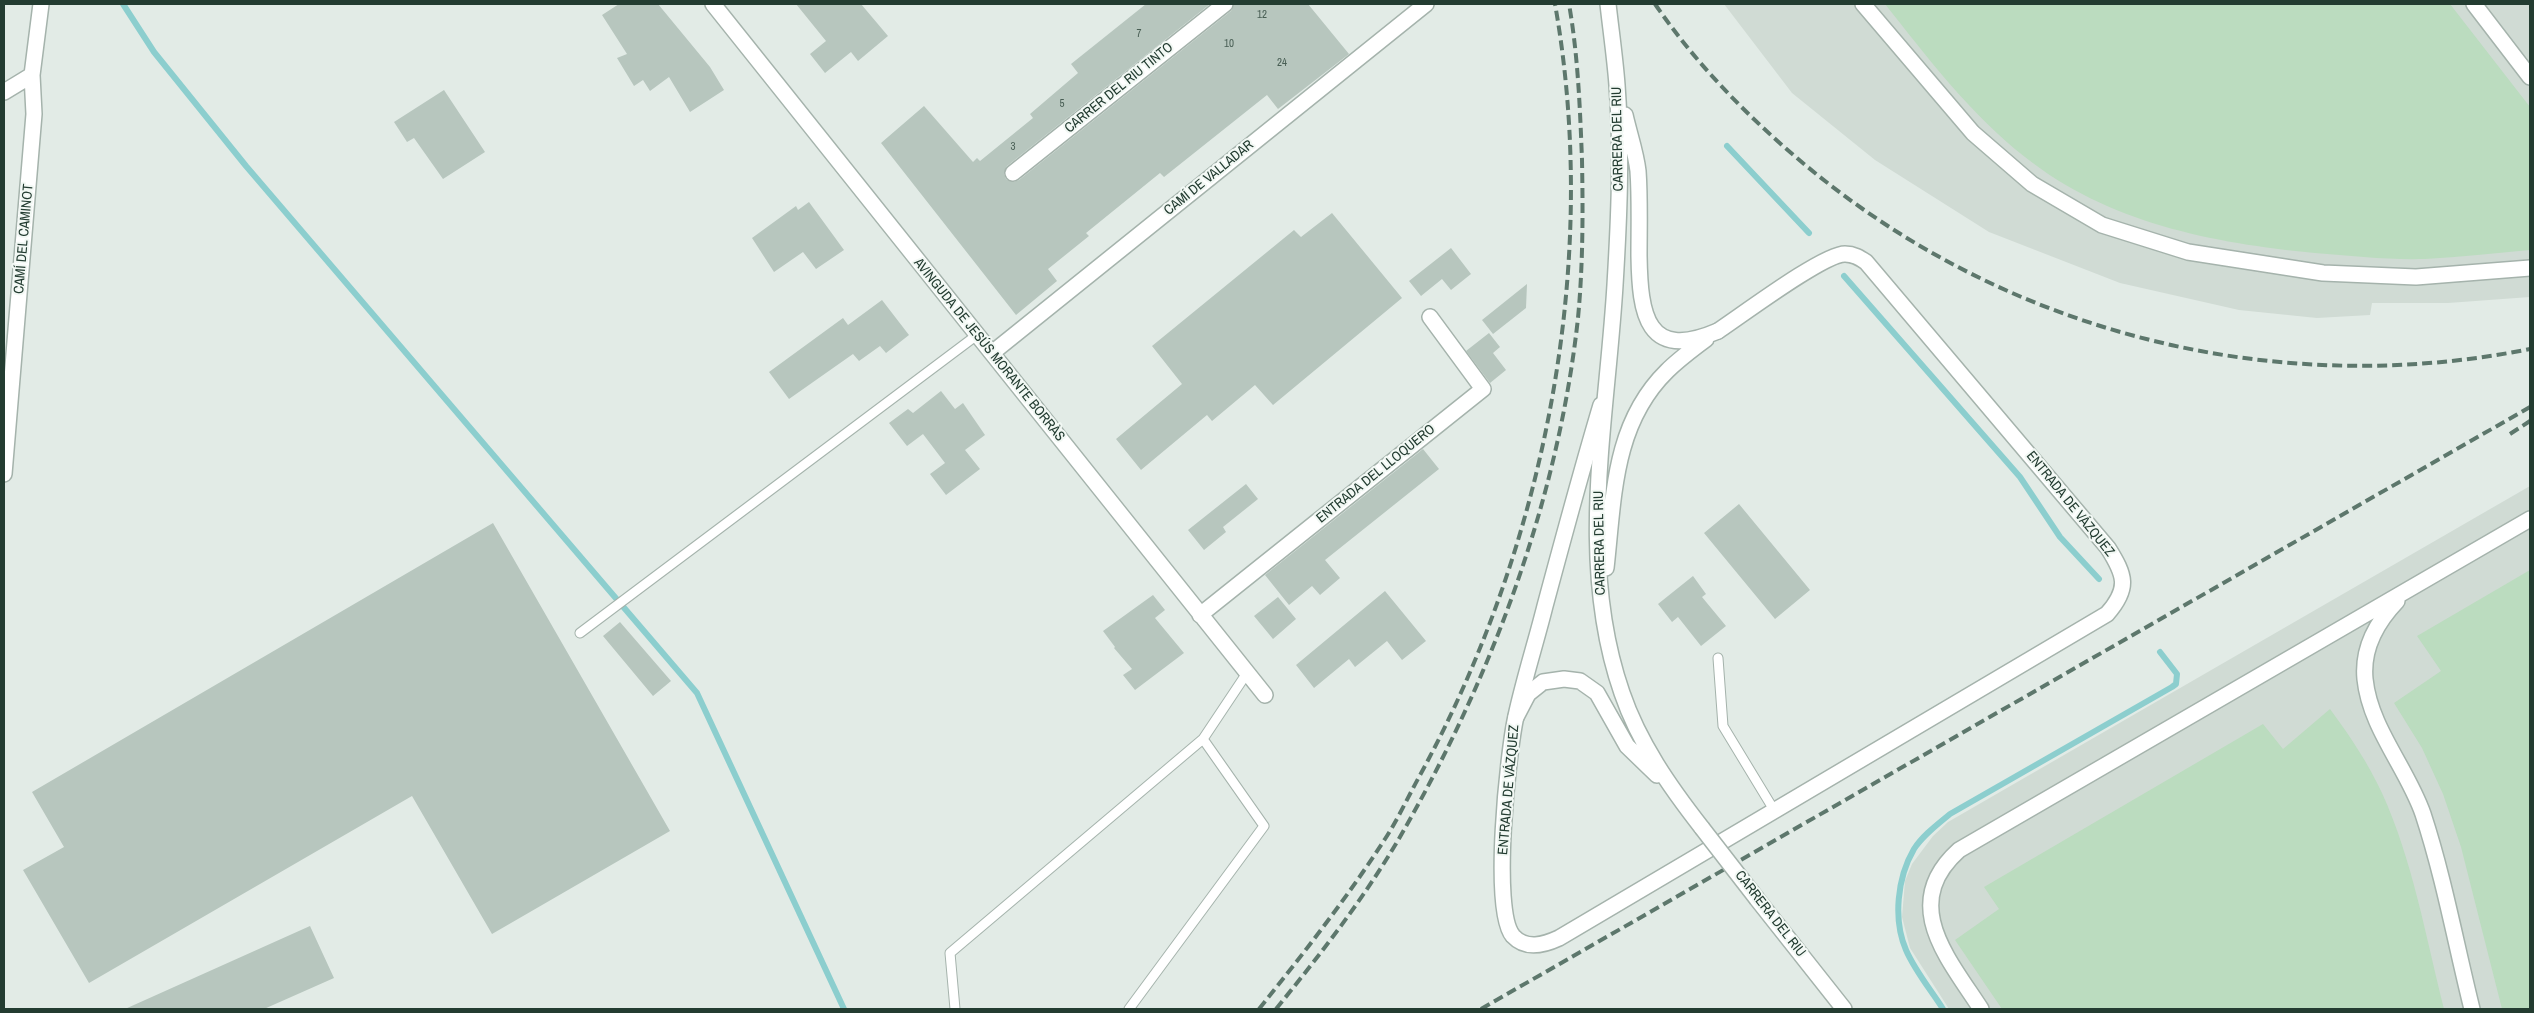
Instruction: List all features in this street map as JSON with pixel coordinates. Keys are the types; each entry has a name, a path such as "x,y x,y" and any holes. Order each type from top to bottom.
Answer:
{"street":[{"name":"CAMÍ DEL CAMINOT","path":"4,474 34,114 32,75 41,4"},
{"name":"AVINGUDA DE JESÚS MORANTE BORRÀS","path":"713,4 1264,695"},
{"name":"CARRER DEL RIU TINTO","path":"1012,173 1225,4"},
{"name":"CAMÍ DE VALLADAR","path":"992,353 1426,4"},
{"name":"CARRERA DEL RIU","path":"1608,4 1617,84 1618,207 1598,495 1597,546 1601,609 1622,693 1650,753 1671,788 1844,1009"},
{"path":"1863,4 1973,133 2032,184 2102,225 2188,252 2323,273 2416,277 2530,268"},
{"path":"2474,4 2530,77"},
{"path":"4,92 32,75"},
{"path":"1617,84 1638,170 1640,295 1645,317 1658,333 1675,341 1696,340 1718,331"},
{"name":"ENTRADA DE VÁZQUEZ","path":"1607,384 1583,463 1516,717 1504,821 1502,863 1507,925 1514,936 1523,943 1533,945 1546,944 1559,938 2107,614 2117,603 2123,591 2124,579 2118,563 2108,548 1866,262 1857,256 1845,254 1824,260 1718,331"},
{"name":"ENTRADA DEL LLOQUERO","path":"1200,615 1483,389 1430,317"},
{"path":"1601,609 1616,482 1627,431 1646,396 1668,370 1718,331"},
{"path":"1982,1009 1944,952 1932,922 1930,903 1932,888 1947,861 1972,841 2530,519"},
{"path":"2406,590 2383,616 2372,635 2365,677 2374,715 2422,813 2472,1009"},
{"path":"1516,717 1528,694 1543,682 1564,679 1580,681 1596,693 1627,746 1671,788"}],"lane":[{"path":"580,633 977,335"},
{"path":"1718,658 1723,726 1774,810"},
{"path":"955,1009 950,953 1203,739 1247,673"},
{"path":"1128,1009 1264,826 1203,739"}],"shaded area":[{"path":"1724,4 2530,4 2530,297 2448,303 2372,303 2370,315 2317,318 2239,310 2120,283 1989,232 1875,160 1792,93"},
{"path":"2530,486 2530,1009 1949,1009 1910,948 1902,917 1905,881 1912,864 1933,836 1948,822"}],"green space":[{"path":"1885,4 2450,4 2530,107 2530,250 2425,259 2315,253 2276,249 2200,236 2126,214 2057,180 2005,141 1950,85"},
{"path":"2530,570 2530,1009 2502,1009 2461,847 2443,794 2422,748 2394,703 2441,671 2417,636"},
{"path":"2330,709 2371,771 2393,819 2418,900 2444,1009 2002,1009 1955,940 1999,909 1984,887 2263,724 2283,749"}],"building":[{"path":"619,4 658,4 710,67 724,90 690,112 669,77 650,91 643,80 634,86 617,58 627,54 602,15"},
{"path":"796,4 861,4 888,36 858,61 851,52 825,73 810,54 826,41"},
{"path":"1146,4 1210,4 1007,166 1004,174 1006,179 1014,182 1019,180 1231,11 1234,4 1308,4 1349,54 1278,109 1267,95 1164,177 1160,173 1086,233 1089,236 1048,269 1057,281 1016,315 881,143 924,106 973,162 977,158 980,161 1033,118 1030,114 1078,73 1071,64"},
{"path":"444,90 485,152 443,179 414,138 407,142 394,122"},
{"path":"809,202 844,250 816,269 803,252 774,272 752,238 796,206 798,210"},
{"path":"1332,213 1402,298 1273,405 1255,385 1212,421 1207,415 1141,470 1116,439 1182,384 1152,346 1294,230 1301,237"},
{"path":"1451,248 1471,274 1451,290 1442,279 1421,296 1409,281"},
{"path":"1527,284 1526,308 1493,334 1482,320"},
{"path":"882,300 909,335 886,353 880,346 859,361 853,354 789,399 769,372 843,318 848,325"},
{"path":"1489,333 1500,347 1493,353 1506,370 1490,383 1466,351"},
{"path":"941,391 955,409 963,403 985,435 965,450 980,469 946,495 930,474 945,463 923,434 907,446 889,423 908,409 913,413"},
{"path":"1423,449 1439,469 1325,560 1340,578 1320,595 1312,586 1289,605 1265,575"},
{"path":"1246,484 1258,499 1223,527 1226,532 1204,550 1188,530"},
{"path":"1739,504 1810,590 1775,619 1704,533"},
{"path":"493,523 670,831 492,934 412,796 89,983 23,870 64,847 32,792"},
{"path":"1693,576 1706,594 1702,597 1726,626 1701,646 1678,617 1672,622 1658,604"},
{"path":"1385,591 1426,641 1402,660 1387,641 1355,667 1349,659 1314,688 1296,665"},
{"path":"1153,595 1165,610 1155,618 1184,653 1135,690 1123,675 1132,669 1114,648 1103,631"},
{"path":"1278,597 1296,619 1273,639 1254,616"},
{"path":"620,622 671,681 653,696 603,636"},
{"path":"310,926 334,978 264,1009 125,1009"}],"waterway":[{"path":"123,4 154,52 246,166 697,693 844,1009"},
{"path":"1727,146 1809,233"},
{"path":"1844,276 2020,477 2060,537 2099,579"},
{"path":"1943,1009 1910,958 1899,926 1898,913 1901,886 1908,860 1914,849 1926,834 1950,814 2176,684 2177,674 2160,652"}],"railway":[{"path":"1259,1009 1340,904 1385,839 1403,808 1463,688 1500,596 1530,500 1551,401 1565,302 1571,202 1568,102 1555,4"},
{"path":"1276,1009 1355,907 1397,842 1431,781 1462,719 1490,654 1515,589 1536,522 1554,455 1568,387 1580,298 1582,160 1577,62 1569,4"},
{"path":"1655,4 1686,46 1721,86 1797,158 1876,218 1960,268 2049,308 2142,338 2237,357 2334,365 2432,363 2530,349"},
{"path":"1481,1009 2530,407"},
{"path":"2510,434 2530,421"}]}
